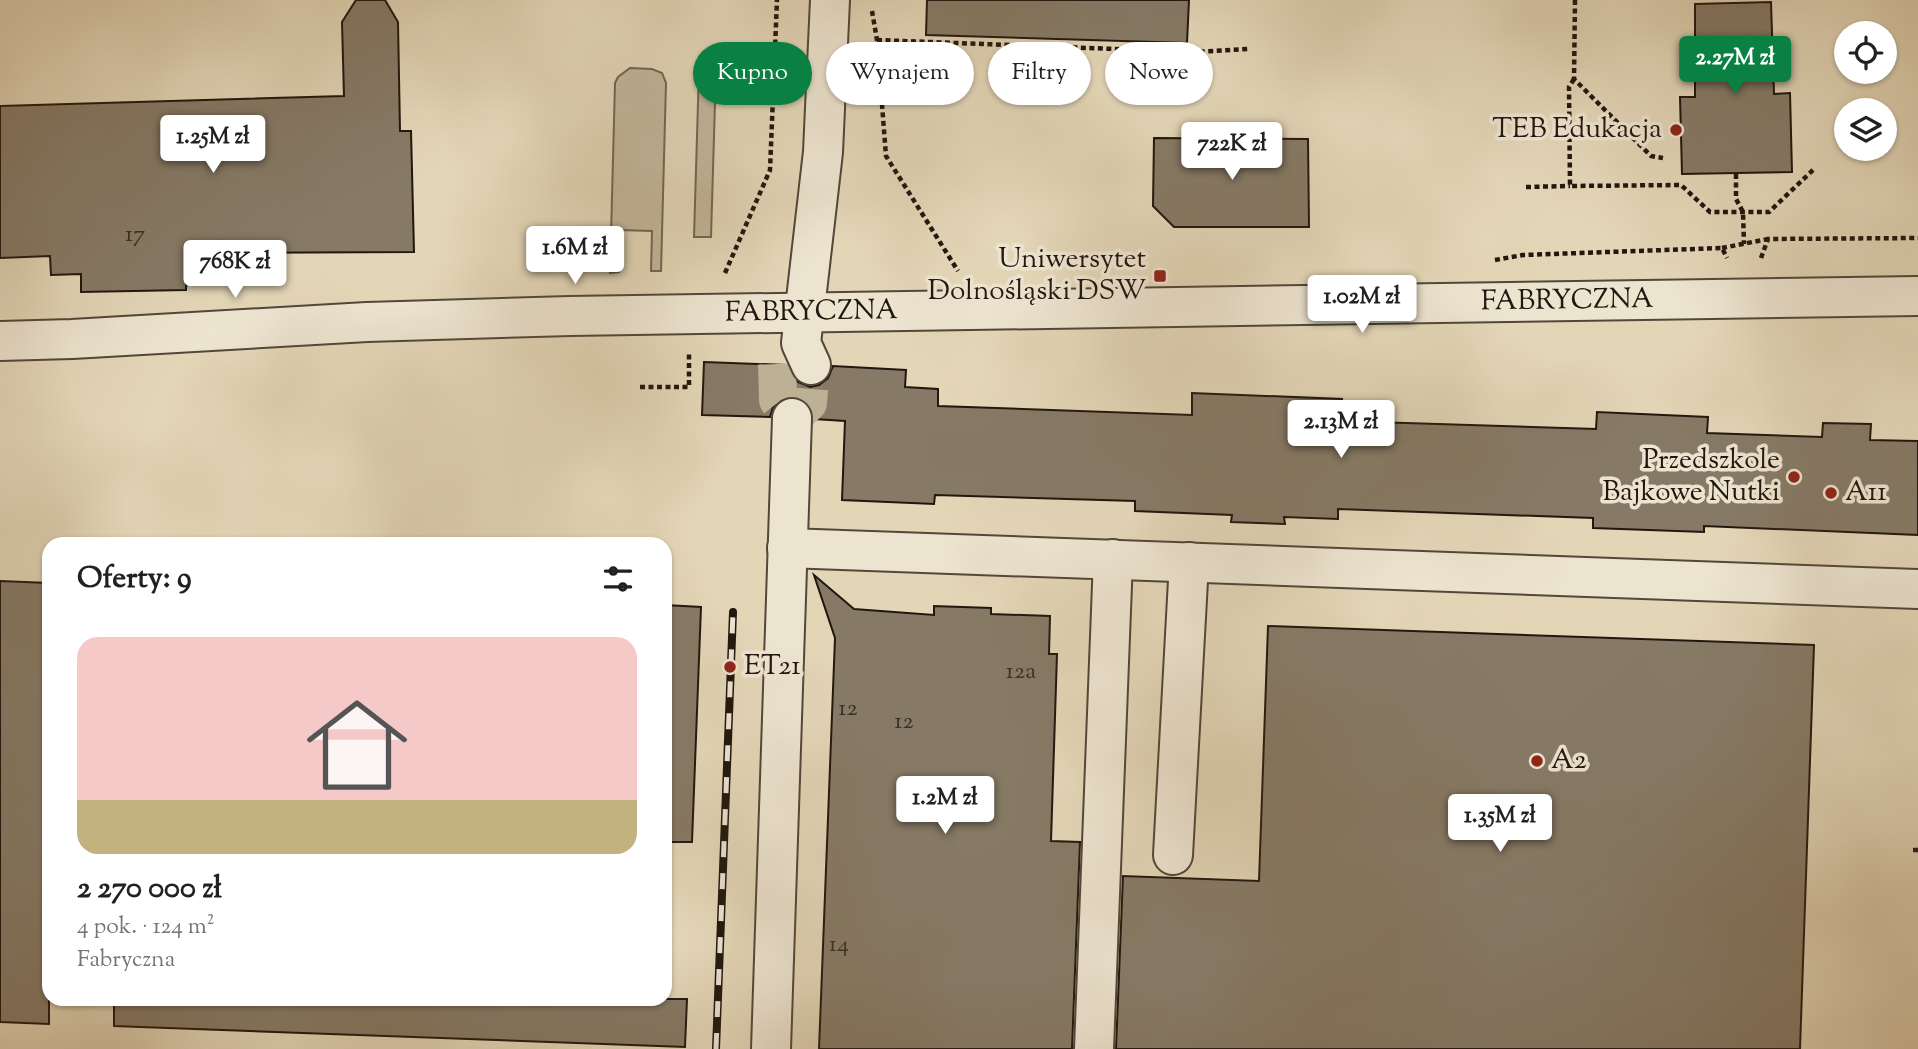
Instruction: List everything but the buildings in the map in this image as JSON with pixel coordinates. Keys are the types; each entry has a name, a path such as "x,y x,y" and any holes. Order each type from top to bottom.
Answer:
{"street":[{"path":"799,346 823,152 830,0"},
{"name":"FABRYCZNA","path":"0,341 72,340 367,322 680,316 799,346 1918,296"},
{"path":"771,1049 792,418"},
{"path":"788,548 1918,589"},
{"path":"1094,1049 1113,559"},
{"path":"1173,855 1189,562"}],"path":[{"path":"722,281 770,170 777,0"},
{"path":"870,0 877,40 886,156 957,271 970,272"},
{"path":"1570,186 1569,87 1574,79 1575,0"},
{"path":"877,40 1195,52 1248,49"},
{"path":"1574,79 1651,156 1663,158"},
{"path":"1526,187 1681,185 1710,212 1769,212 1813,170"},
{"path":"1736,174 1736,199 1743,212 1744,244"},
{"path":"1722,248 1768,239 1918,237"},
{"path":"1760,260 1768,239"},
{"path":"1034,273 1060,259 1076,265"},
{"path":"640,387 689,387 689,354 680,316"}],"shaded area":[{"path":"630,68 652,69 662,73 666,83 661,271 651,271 652,231 620,230 619,272 610,273 615,83 618,77"},
{"path":"698,105 715,105 711,237 694,237"}],"tunnel":[{"path":"777,364 778,400 792,418 808,403 811,365"}],"railway":[{"path":"716,1049 733,612"}],"place":[{"name":"TEB Edukacja","path":"1676,130"},
{"name":"Uniwersytet Dolnośląski DSW","path":"1160,276"},
{"name":"Przedszkole Bajkowe Nutki","path":"1794,477"},
{"name":"A11","path":"1831,493"},
{"name":"ET21","path":"730,667"},
{"name":"A2","path":"1537,761"}]}
